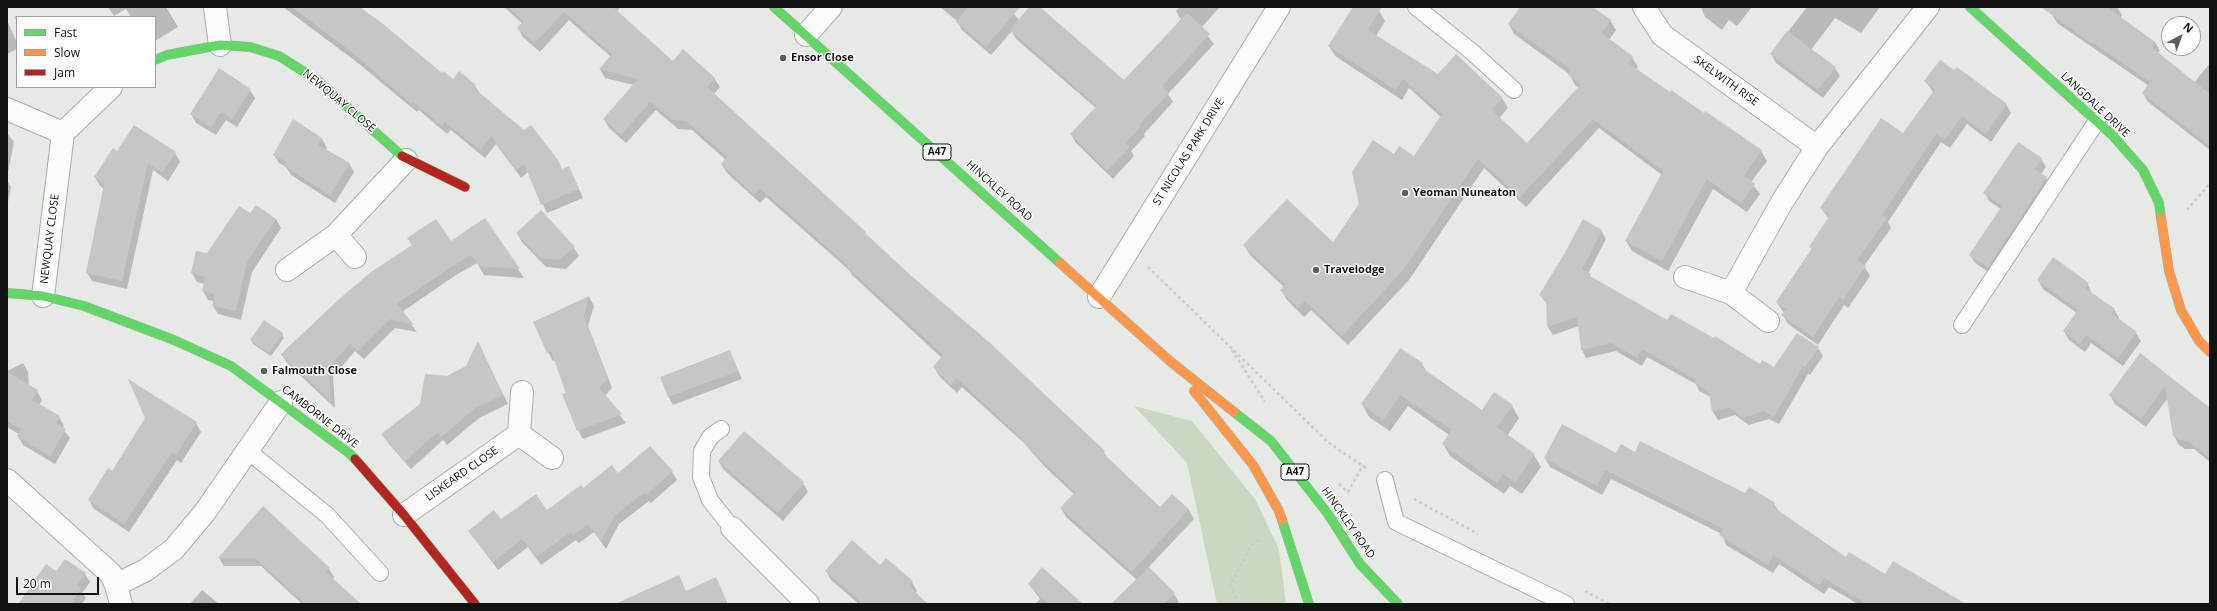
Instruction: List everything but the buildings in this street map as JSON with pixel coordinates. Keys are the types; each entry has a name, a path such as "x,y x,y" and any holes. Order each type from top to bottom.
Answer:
{"street":[{"path":"215,7 220,45"},
{"name":"HINCKLEY ROAD","path":"774,7 1171,362 1271,441 1328,514 1360,564 1398,604"},
{"path":"806,35 831,7"},
{"name":"ST NICOLAS PARK DRIVE","path":"1099,297 1279,7"},
{"name":"SKELWITH RISE","path":"1644,7 1662,35 1817,147"},
{"path":"1731,293 1782,202 1817,147 1928,7"},
{"name":"LANGDALE DRIVE","path":"1970,7 2113,136 2143,170 2159,202 2170,271 2181,310 2199,341 2210,352"},
{"name":"NEWQUAY CLOSE","path":"156,60 167,55 220,45 250,47 279,56 297,66 316,80 406,160 465,187"},
{"path":"7,109 63,133 110,88"},
{"name":"NEWQUAY CLOSE","path":"43,296 63,133"},
{"path":"287,270 336,235 406,160"},
{"path":"336,235 355,257"},
{"path":"1685,277 1731,293 1768,321"},
{"name":"CAMBORNE DRIVE","path":"7,293 43,296 84,306 174,340 231,366 348,453 404,515 475,604"},
{"name":"HINCKLEY ROAD","path":"1171,362 1253,465 1279,512 1305,587 1309,604"},
{"path":"522,392 519,434 552,458"},
{"path":"7,480 111,574 118,594 174,549 205,512 281,402"},
{"name":"LISKEARD CLOSE","path":"404,515 519,434"},
{"path":"732,528 807,604"}],"lane":[{"path":"1416,7 1471,51 1514,90"},
{"path":"1962,325 2097,121"},
{"path":"721,429 711,436 702,451 701,477 710,500 732,528"},
{"path":"248,451 327,515 380,573"},
{"path":"1385,480 1396,522 1566,604"}],"path":[{"path":"1129,249 1329,443 1427,507 1483,537"},
{"path":"1581,589 1609,604"}],"green space":[{"path":"1134,406 1192,421 1255,499 1279,549 1286,604 1217,604 1187,463"}],"traffic: fast":[{"path":"774,7 1060,263"},
{"path":"1970,7 2113,136 2143,170 2159,203 2161,218"},
{"path":"156,60 167,55 220,45 250,47 279,56 317,80 402,156"},
{"path":"7,293 43,296 84,306 174,340 231,366 355,459"},
{"path":"1234,412 1271,441 1328,514 1360,564 1398,604"},
{"path":"1282,520 1309,604"}],"traffic: slow":[{"path":"2161,218 2169,271 2181,310 2199,341 2210,352"},
{"path":"1060,263 1171,362 1234,412"},
{"path":"1194,391 1253,465 1279,511 1282,520"}],"traffic: jam":[{"path":"402,156 465,187"},
{"path":"355,459 404,515 475,604"}],"place":[{"name":"Ensor Close","path":"783,58"},
{"name":"Yeoman Nuneaton","path":"1405,193"},
{"name":"Travelodge","path":"1316,270"},
{"name":"Falmouth Close","path":"264,371"}]}
